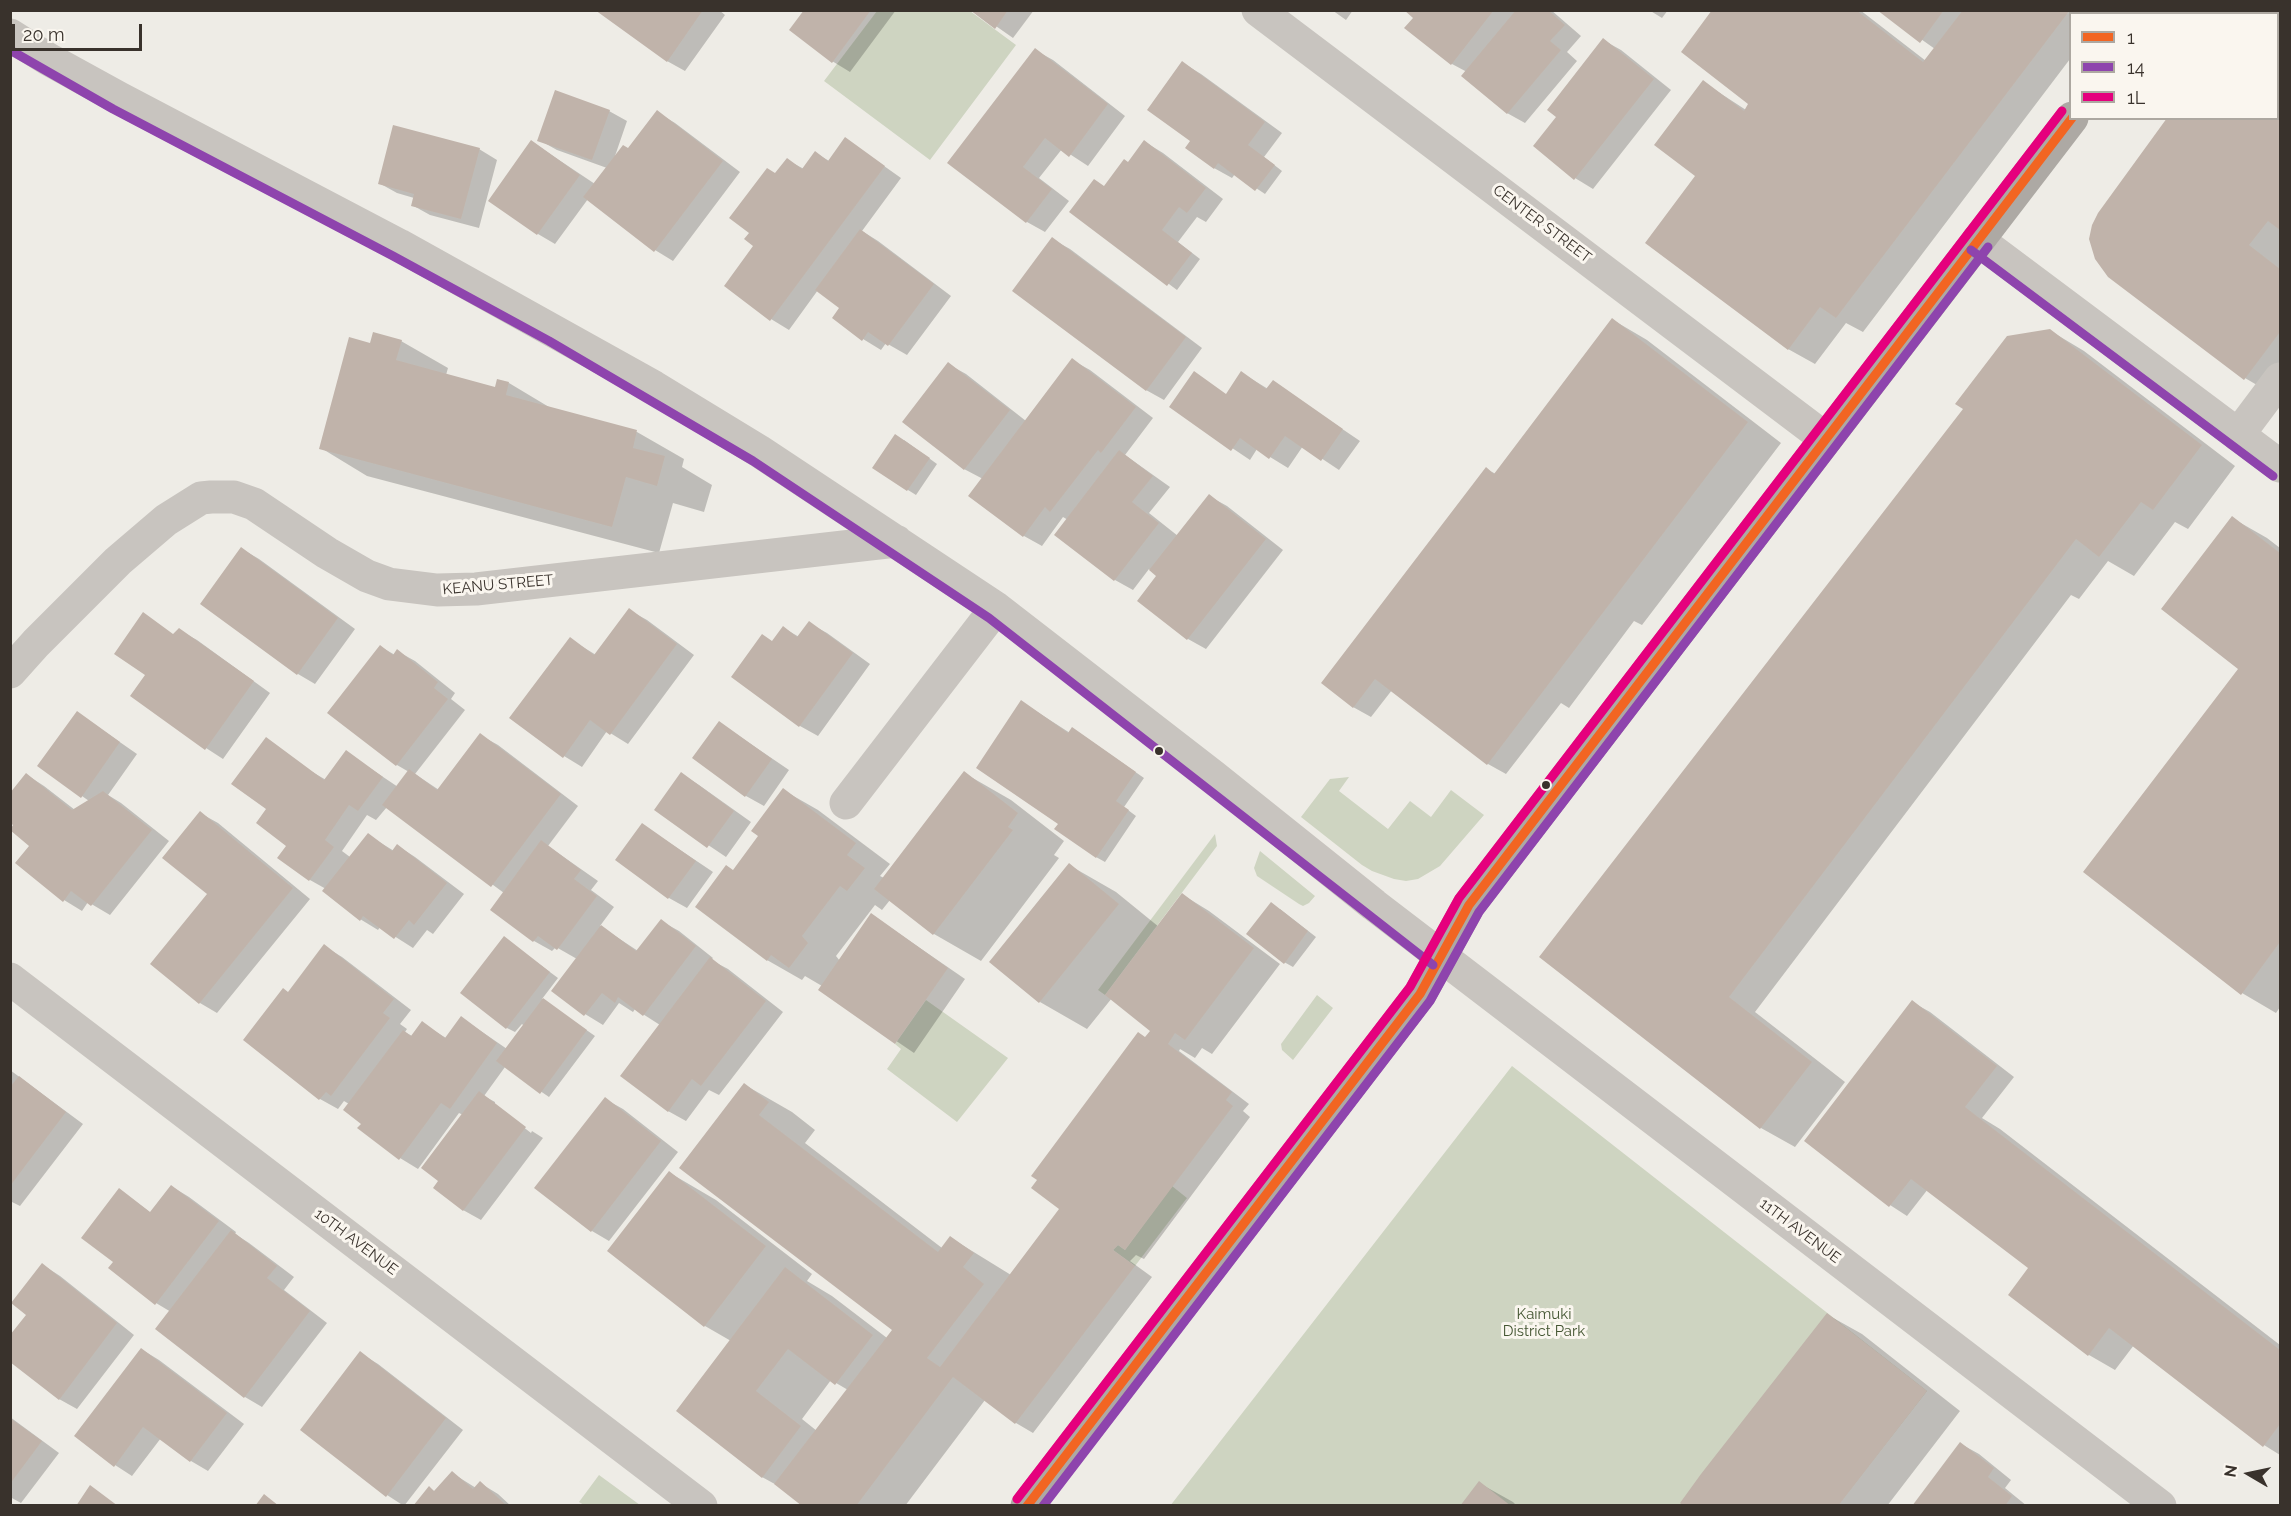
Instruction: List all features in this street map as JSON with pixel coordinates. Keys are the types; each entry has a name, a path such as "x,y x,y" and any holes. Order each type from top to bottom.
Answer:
{"main road":[{"path":"1027,1506 1420,994 1469,905 2070,120"}],"street":[{"name":"CENTER STREET","path":"1258,10 1826,439"},
{"name":"11TH AVENUE","path":"10,35 119,98 555,330 759,451 996,608 1440,956 2160,1506"},
{"path":"1978,240 2280,466"},
{"path":"2238,435 2280,379"},
{"name":"KEANU STREET","path":"10,672 124,555 182,509 201,498 211,496 234,497 254,504 327,553 367,576 389,584 437,590 476,589 896,541"},
{"path":"846,803 996,608"},
{"name":"10TH AVENUE","path":"10,979 701,1506"}],"green space":[{"path":"877,11 970,11 1016,45 930,160 824,81"},
{"path":"1349,777 1339,791 1388,829 1410,801 1431,817 1451,790 1484,815 1440,866 1418,879 1406,881 1394,879 1362,865 1301,817 1330,779"},
{"path":"1215,834 1217,846 1105,995 1098,990"},
{"path":"1260,851 1315,896 1309,903 1303,906 1299,904 1257,876 1254,868"},
{"path":"1317,995 1333,1008 1293,1060 1282,1050 1281,1044"},
{"path":"926,1000 1008,1058 957,1122 887,1069 901,1049 895,1044"},
{"name":"Kaimuki District Park","path":"1512,1066 1927,1391 1838,1505 1170,1506"},
{"path":"1172,1186 1187,1198 1135,1266 1113,1250 1118,1245 1125,1250"},
{"path":"599,1475 640,1505 584,1505 579,1502"}],"building":[{"path":"595,10 703,10 667,62"},
{"path":"804,10 871,10 832,63 789,30"},
{"path":"970,10 1008,10 995,29"},
{"path":"1404,10 1494,10 1451,65 1404,28 1413,18"},
{"path":"1516,10 1548,10 1565,25 1550,41 1561,50 1507,114 1461,76"},
{"path":"1712,10 1856,10 1923,62 1963,10 2070,10 1836,318 1820,307 1788,350 1645,243 1695,176 1654,145 1703,80 1744,111 1748,104 1681,52"},
{"path":"1877,10 1944,10 1920,43"},
{"path":"2247,10 2280,10 2280,230 2268,221 2249,245 2280,269 2280,332 2244,380 2108,277 2095,259 2089,239 2098,213 2166,120 2279,120 2279,12 2246,12"},
{"path":"1603,38 1654,79 1574,180 1533,146 1556,117 1547,110"},
{"path":"1035,48 1108,104 1069,157 1045,138 1023,167 1052,189 1026,223 947,163"},
{"path":"1182,61 1265,122 1248,145 1275,165 1255,191 1218,163 1214,169 1185,148 1190,141 1147,110"},
{"path":"555,90 610,110 592,160 537,141"},
{"path":"657,110 723,161 654,252 583,197 623,145 628,148"},
{"path":"393,125 480,148 461,219 411,206 414,194 378,184"},
{"path":"845,137 885,166 770,321 724,286 753,246 744,239 749,233 729,218 767,168 775,173 787,158 802,169 815,151 828,161"},
{"path":"531,140 580,175 537,235 488,201"},
{"path":"1144,140 1206,188 1187,213 1179,207 1162,230 1192,253 1167,286 1069,212 1094,179 1104,186 1124,159 1128,162"},
{"path":"860,229 934,284 888,346 868,332 862,341 832,318 839,308 815,290"},
{"path":"1052,237 1186,337 1146,391 1012,291"},
{"path":"1612,318 1748,422 1487,765 1375,679 1353,708 1321,683 1486,467 1494,474"},
{"path":"2050,329 2202,445 2153,510 2141,502 2099,557 2076,539 1729,997 1812,1062 1760,1129 1539,957 1963,409 1955,404 2007,336"},
{"path":"373,332 402,340 396,360 495,387 497,379 509,382 506,395 637,430 633,448 665,456 657,486 626,477 612,527 319,449 349,337 370,343"},
{"path":"1072,358 1136,407 1101,453 1098,450 1050,512 1045,507 1023,537 968,496"},
{"path":"948,362 1010,410 964,470 902,422"},
{"path":"1194,371 1226,394 1241,371 1266,389 1273,380 1343,429 1321,461 1285,436 1269,459 1240,438 1231,451 1169,407"},
{"path":"895,434 930,458 907,491 872,468"},
{"path":"1119,450 1153,476 1132,502 1159,523 1114,581 1054,535"},
{"path":"1209,494 1266,539 1187,640 1137,601 1156,576 1149,570"},
{"path":"2232,516 2280,553 2280,942 2241,995 2083,872 2238,669 2161,609"},
{"path":"241,547 338,618 297,675 200,604"},
{"path":"629,608 677,644 610,735 590,720 563,758 509,718 570,637 594,655"},
{"path":"143,612 173,634 179,628 254,681 205,750 130,696 145,675 114,654"},
{"path":"809,621 853,653 799,727 731,677 762,634 772,641 783,626 797,637"},
{"path":"380,645 393,655 397,649 438,682 434,688 448,699 396,766 327,713"},
{"path":"1021,700 1068,733 1072,727 1136,772 1116,801 1129,810 1096,858 1054,829 1058,824 976,768"},
{"path":"77,711 120,742 81,798 37,766"},
{"path":"719,721 772,759 745,797 692,758"},
{"path":"480,733 561,794 491,887 382,805 409,769 437,790"},
{"path":"266,737 324,780 346,750 383,777 358,811 349,805 325,840 334,847 309,881 277,858 286,846 256,823 266,809 231,784"},
{"path":"964,771 1018,813 1008,827 1013,830 933,935 874,889"},
{"path":"681,772 734,811 707,848 654,810"},
{"path":"26,773 72,810 103,791 152,830 91,906 71,891 63,902 15,863 29,846 10,830 13,825 10,823 10,793"},
{"path":"783,788 856,843 847,855 865,868 847,891 840,886 802,936 808,943 789,968 771,955 767,961 695,907 726,865 733,870 758,836 751,831"},
{"path":"200,811 293,888 199,1004 150,964 207,894 162,858"},
{"path":"642,823 696,861 668,899 615,860"},
{"path":"368,833 392,851 397,844 447,883 414,925 409,920 394,939 363,916 360,921 322,891"},
{"path":"541,840 581,870 574,879 597,896 557,950 538,936 533,942 490,910"},
{"path":"1069,863 1119,904 1039,1003 989,962"},
{"path":"1182,893 1254,948 1185,1040 1175,1033 1168,1044 1232,1092 1226,1100 1233,1106 1125,1250 1118,1245 1113,1250 1135,1266 1015,1424 953,1377 856,1506 802,1506 774,1484 892,1330 679,1168 744,1083 769,1102 759,1115 938,1252 950,1236 974,1253 963,1267 984,1284 927,1358 940,1367 1059,1209 1031,1188 1037,1180 1031,1176 1138,1032 1145,1037 1150,1031 1105,995"},
{"path":"1271,902 1308,931 1284,964 1246,934"},
{"path":"871,913 948,968 895,1044 818,990"},
{"path":"661,919 696,946 643,1016 618,997 615,1003 602,993 584,1016 551,991 601,925 636,951"},
{"path":"504,936 550,972 506,1029 460,993"},
{"path":"324,944 394,999 383,1013 390,1018 331,1096 326,1092 319,1100 243,1040 283,988 288,992"},
{"path":"710,957 766,1001 701,1086 692,1079 668,1112 620,1076"},
{"path":"543,998 587,1030 540,1094 496,1061"},
{"path":"1912,1000 1997,1066 1965,1107 2280,1350 2280,1424 2263,1447 2109,1328 2088,1356 2008,1295 2028,1268 1911,1179 1889,1207 1804,1141"},
{"path":"461,1016 497,1043 450,1109 441,1103 399,1160 357,1128 361,1124 343,1110 403,1030 411,1036 422,1021 445,1038"},
{"path":"19,1076 66,1112 10,1186 10,1087"},
{"path":"479,1091 526,1127 463,1211 433,1188 438,1181 421,1168"},
{"path":"605,1097 661,1141 591,1232 534,1188"},
{"path":"669,1171 766,1246 704,1327 607,1251"},
{"path":"171,1185 219,1221 155,1305 108,1268 113,1262 81,1238 119,1188 150,1212"},
{"path":"231,1230 277,1266 267,1278 310,1311 244,1398 155,1329"},
{"path":"42,1263 117,1323 59,1400 10,1362 10,1335 26,1315 11,1303"},
{"path":"785,1267 873,1335 835,1385 788,1349 756,1391 801,1426 762,1478 676,1411"},
{"path":"1827,1313 1927,1391 1838,1506 1683,1506 1680,1503 1701,1474"},
{"path":"141,1348 227,1413 190,1462 143,1427 114,1467 74,1436"},
{"path":"360,1351 446,1418 386,1497 300,1430"},
{"path":"10,1418 42,1441 10,1484"},
{"path":"1960,1442 1994,1468 1988,1477 2012,1496 2005,1506 1912,1506"},
{"path":"452,1471 473,1489 480,1481 507,1506 413,1506 429,1486 434,1491"},
{"path":"1479,1481 1511,1506 1460,1506"},
{"path":"90,1485 118,1506 76,1506"},
{"path":"264,1494 279,1506 255,1506"}],"transit line":[{"name":"14","path":"10,50 113,109 549,341 753,461 989,618 1433,965"},
{"name":"1L","path":"1017,1499 1410,987 1459,898 2062,111"},
{"name":"1","path":"1027,1506 1420,994 1469,905 2070,120"},
{"name":"14","path":"1043,1506 1430,1001 1479,912 1988,247"},
{"name":"14","path":"1971,250 2273,476"}]}
